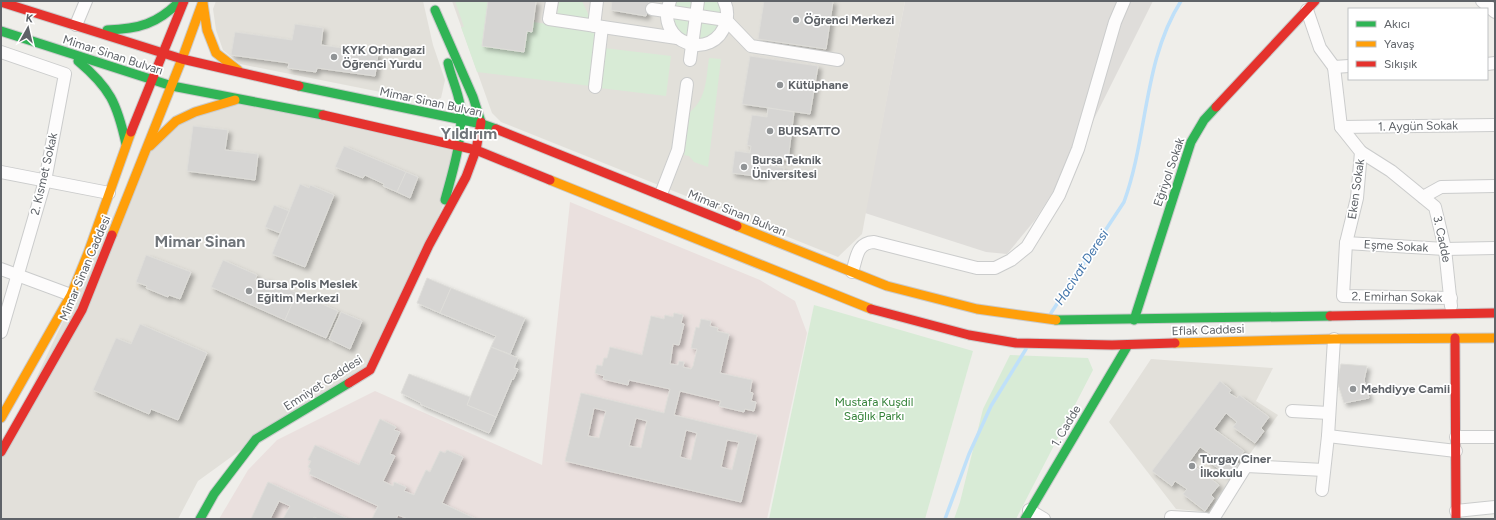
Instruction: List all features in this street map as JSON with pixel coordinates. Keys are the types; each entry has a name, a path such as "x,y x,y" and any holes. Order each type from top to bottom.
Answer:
{"main road":[{"path":"90,30 132,29 153,22 169,14 180,1"},
{"name":"Mimar Sinan Caddesi","path":"1,418 71,295 88,253 126,144 184,1"},
{"path":"429,245 445,201 457,146 461,119 460,103 452,79 432,1"},
{"name":"Mimar Sinan Bulvarı","path":"7,2 182,59 243,74 482,124 661,194 887,286 933,299"},
{"path":"203,2 207,30 216,53 243,74"},
{"name":"Mimar Sinan Caddesi","path":"1,452 82,310 144,151 172,86 203,2"},
{"name":"Eğriyol Sokak","path":"1134,320 1191,142 1204,120 1311,6"},
{"path":"429,245 466,177 476,150 482,124 473,97 435,10"},
{"name":"Mimar Sinan Bulvarı","path":"1,31 172,86 354,121 476,150 870,309 924,324"},
{"path":"70,54 98,77 109,91 120,111 126,144"},
{"path":"426,112 449,104 452,79"},
{"path":"144,151 176,121 195,112 239,99"},
{"name":"Emniyet Caddesi","path":"200,519 214,494 256,439 370,370 429,245"},
{"path":"774,270 779,264 784,262"},
{"path":"863,288 874,289 887,286"},
{"name":"Eflak Caddesi","path":"933,299 1002,315 1036,320 1120,321 1495,313"},
{"name":"Eflak Caddesi","path":"924,324 969,335 1016,343 1128,345 1334,338 1495,338"},
{"path":"1455,338 1456,515"},
{"name":"1. Cadde","path":"1027,515 1128,345"}],"street":[{"path":"76,25 86,1"},
{"path":"552,1 549,19 678,38 692,45 703,45 715,40 724,30 728,16 724,1"},
{"path":"595,87 598,26 597,1"},
{"path":"690,60 698,1"},
{"path":"852,272 860,247 866,242 874,242 977,268 995,268 1011,260 1027,247 1059,195 1078,149 1115,22 1124,1"},
{"path":"1482,1 1495,12"},
{"path":"669,6 671,30 678,38"},
{"path":"652,9 669,6 696,15 726,20 751,46 838,60"},
{"path":"1311,6 1320,48 1334,67 1341,128"},
{"name":"2. Kısmet Sokak","path":"1,52 65,74 45,181 1,332"},
{"path":"1334,67 1348,66"},
{"path":"661,194 678,150 687,84"},
{"name":"1. Aygün Sokak","path":"1341,128 1495,125"},
{"name":"Eken Sokak","path":"1341,128 1361,152 1357,198 1346,243 1343,296"},
{"name":"3. Cadde","path":"1361,152 1391,171 1435,207 1445,249 1451,298 1451,314"},
{"path":"1,172 109,193"},
{"path":"1423,197 1441,187 1495,186"},
{"name":"Eşme Sokak","path":"1346,243 1445,249 1495,248"},
{"path":"1,269 19,274 71,295"},
{"name":"2. Emirhan Sokak","path":"1343,296 1451,298"},
{"path":"1322,490 1328,436 1334,338"},
{"path":"1292,411 1329,413"},
{"path":"1328,436 1456,451"},
{"path":"1456,437 1495,437"},
{"path":"1213,519 1246,466 1324,470"},
{"path":"1456,515 1495,507"},
{"path":"1027,515 1044,519"},
{"path":"1171,518 1206,519"}],"shaded area":[{"name":"KYK Orhangazi Öğrenci Yurdu","path":"216,1 423,1 433,45 445,80 441,98 431,102 240,64 223,50 216,30 213,9"},
{"name":"Bursa Teknik Üniversitesi","path":"452,1 905,1 862,234 838,257 501,122 492,113"},
{"path":"905,1 1153,1 1075,157 1035,220 1007,254 986,252 865,213"},
{"name":"Bursa Polis Meslek Eğitim Merkezi","path":"239,99 457,146 445,201 370,370 256,439 198,481 178,519 1,519 1,452 144,151 176,121"},
{"path":"570,202 760,280 795,301 807,333 767,519 219,519 248,470 277,440 375,391 542,465"},
{"name":"Turgay Ciner İlkokulu","path":"1151,359 1273,368 1256,401 1278,415 1208,512 1176,509 1109,422"}],"green space":[{"path":"455,1 488,1 482,46 524,52 527,31 532,32 533,22 597,31 590,86 477,72 461,27 464,27"},
{"path":"559,1 582,1 591,20 557,16"},
{"path":"676,1 694,1 693,11 672,8"},
{"path":"702,1 719,1 723,15 700,12"},
{"path":"671,17 691,20 689,40 677,33"},
{"path":"700,20 722,23 717,33 697,41"},
{"path":"604,48 671,56 666,96 600,88"},
{"path":"709,58 721,59 708,167 694,162 689,156 684,155 690,112 696,106 703,94"},
{"name":"Mustafa Kuşdil Sağlık Parkı","path":"814,305 973,351 925,519 769,519"},
{"path":"1010,355 1088,358 1093,370 1016,519 954,519 960,502 983,409"}],"building":[{"path":"488,1 536,1 532,32 527,31 524,52 482,46"},
{"path":"612,1 649,1 646,16 611,10"},
{"name":"Öğrenci Merkezi","path":"764,1 833,1 826,49 758,39"},
{"path":"295,24 323,28 321,45 378,53 375,76 317,68 316,72 288,68 289,63 231,55 235,32 292,40"},
{"name":"Kütüphane","path":"750,56 818,66 810,114 742,104"},
{"name":"BURSATTO","path":"768,108 794,112 788,160 772,158 771,166 784,168 783,173 770,171 770,173 763,172 763,177 732,173 735,151 750,153 751,146 747,145 752,115 767,117"},
{"path":"193,126 228,130 225,150 258,154 255,180 187,171"},
{"path":"344,146 406,172 397,192 383,186 384,184 365,175 363,178 335,167"},
{"path":"406,172 418,177 410,198 397,192"},
{"path":"300,184 309,188 310,185 334,195 305,267 272,254"},
{"path":"274,205 289,211 280,233 265,227"},
{"path":"146,255 191,272 180,299 169,295 168,297 136,282"},
{"path":"223,260 257,275 255,280 262,283 264,278 297,293 285,320 211,287"},
{"path":"427,278 451,288 440,313 417,303"},
{"path":"451,288 525,318 510,354 491,347 496,336 440,313"},
{"path":"304,296 338,311 326,338 285,320 295,297 302,300"},
{"path":"341,312 362,321 350,349 329,339"},
{"path":"674,313 683,315 681,323 684,324 679,345 673,344 670,364 678,365 679,361 684,362 683,367 691,369 697,349 691,348 696,327 699,328 701,319 711,321 710,326 718,328 717,331 729,334 720,373 752,380 750,392 753,393 751,401 756,402 754,411 745,409 744,412 719,406 721,401 680,391 674,415 757,435 741,502 565,461 581,393 664,413 670,389 629,380 628,385 603,379 604,376 595,373 597,365 602,366 604,358 607,358 610,347 642,355 651,316 664,319 665,315 673,317","holes":["594,408 606,411 599,438 588,436","636,418 647,421 641,448 629,446","686,430 697,433 691,460 680,457","727,440 739,442 732,470 721,467"]},
{"path":"140,324 207,353 178,420 151,409 149,414 93,390 116,338 131,344"},
{"path":"491,347 518,358 514,368 518,369 513,380 512,379 496,417 467,405"},
{"name":"Mehdiyye Camii","path":"1341,364 1367,366 1364,380 1369,398 1344,403 1337,381"},
{"path":"409,374 470,397 467,405 496,417 489,433 420,404 421,403 401,393"},
{"path":"1220,381 1231,390 1229,393 1237,398 1239,395 1269,417 1261,428 1264,431 1255,443 1233,427 1237,422 1226,413 1214,429 1244,451 1236,462 1239,464 1230,477 1208,461 1212,455 1200,447 1189,462 1219,485 1211,495 1214,498 1205,511 1183,494 1187,489 1175,481 1172,486 1152,471"},
{"path":"380,419 396,427 394,430 400,432 390,454 395,456 383,481 393,486 394,482 406,487 404,491 414,495 426,470 430,472 440,451 445,453 447,450 463,457 442,503 476,519 408,519 398,515 396,519 372,519 378,506 309,474 311,469 308,467 311,461 308,460 315,445 359,465"},
{"path":"268,482 348,519 319,519 314,517 313,519 283,519 290,506 279,501 270,519 251,519"}],"waterway":[{"name":"Hacivat Deresi","path":"1051,313 1124,202 1138,151 1147,99 1159,48 1181,1"},
{"name":"Hacivat Deresi","path":"945,519 969,454 991,406 1026,349"}],"traffic: fast":[{"path":"107,30 129,28 147,24 172,9 180,1"},
{"path":"435,10 473,97 481,122"},
{"path":"1,31 172,86 323,115"},
{"path":"78,61 98,80 111,97 123,130 126,144"},
{"path":"445,200 457,153 461,117 459,100 448,63"},
{"path":"299,86 482,124 496,129"},
{"path":"1134,320 1191,142 1204,120 1216,107"},
{"path":"1056,320 1330,316"},
{"path":"1025,519 1128,345"},
{"path":"200,519 214,494 256,439 349,383"}],"traffic: slow":[{"path":"112,235 182,59 203,1"},
{"path":"203,3 207,30 216,53 238,70"},
{"path":"150,146 176,121 195,112 235,100"},
{"path":"1,418 71,295 88,253 131,132"},
{"path":"550,180 871,309"},
{"path":"737,226 887,286 977,309 1056,320"},
{"path":"1175,343 1334,339 1495,338"}],"traffic: jam":[{"path":"131,132 184,1"},
{"path":"1216,107 1315,1"},
{"path":"1,2 182,59 299,86"},
{"path":"323,115 476,150 550,180"},
{"path":"349,383 370,370 429,245 466,177 476,150 481,122"},
{"path":"496,129 737,226"},
{"path":"1,452 82,310 112,235"},
{"path":"871,309 969,335 1016,343 1112,345 1175,343"},
{"path":"1330,316 1495,313"},
{"path":"1455,338 1456,519"}],"place":[{"name":"Öğrenci Merkezi","path":"796,20"},
{"name":"KYK Orhangazi Öğrenci Yurdu","path":"334,57"},
{"name":"Kütüphane","path":"780,85"},
{"name":"BURSATTO","path":"770,131"},
{"name":"Bursa Teknik Üniversitesi","path":"744,167"},
{"name":"Bursa Polis Meslek Eğitim Merkezi","path":"249,291"},
{"name":"Mehdiyye Camii","path":"1353,389"},
{"name":"Turgay Ciner İlkokulu","path":"1192,466"}],"district":[{"name":"Yıldırım","path":"469,133"},
{"name":"Mimar Sinan","path":"200,241"}]}
